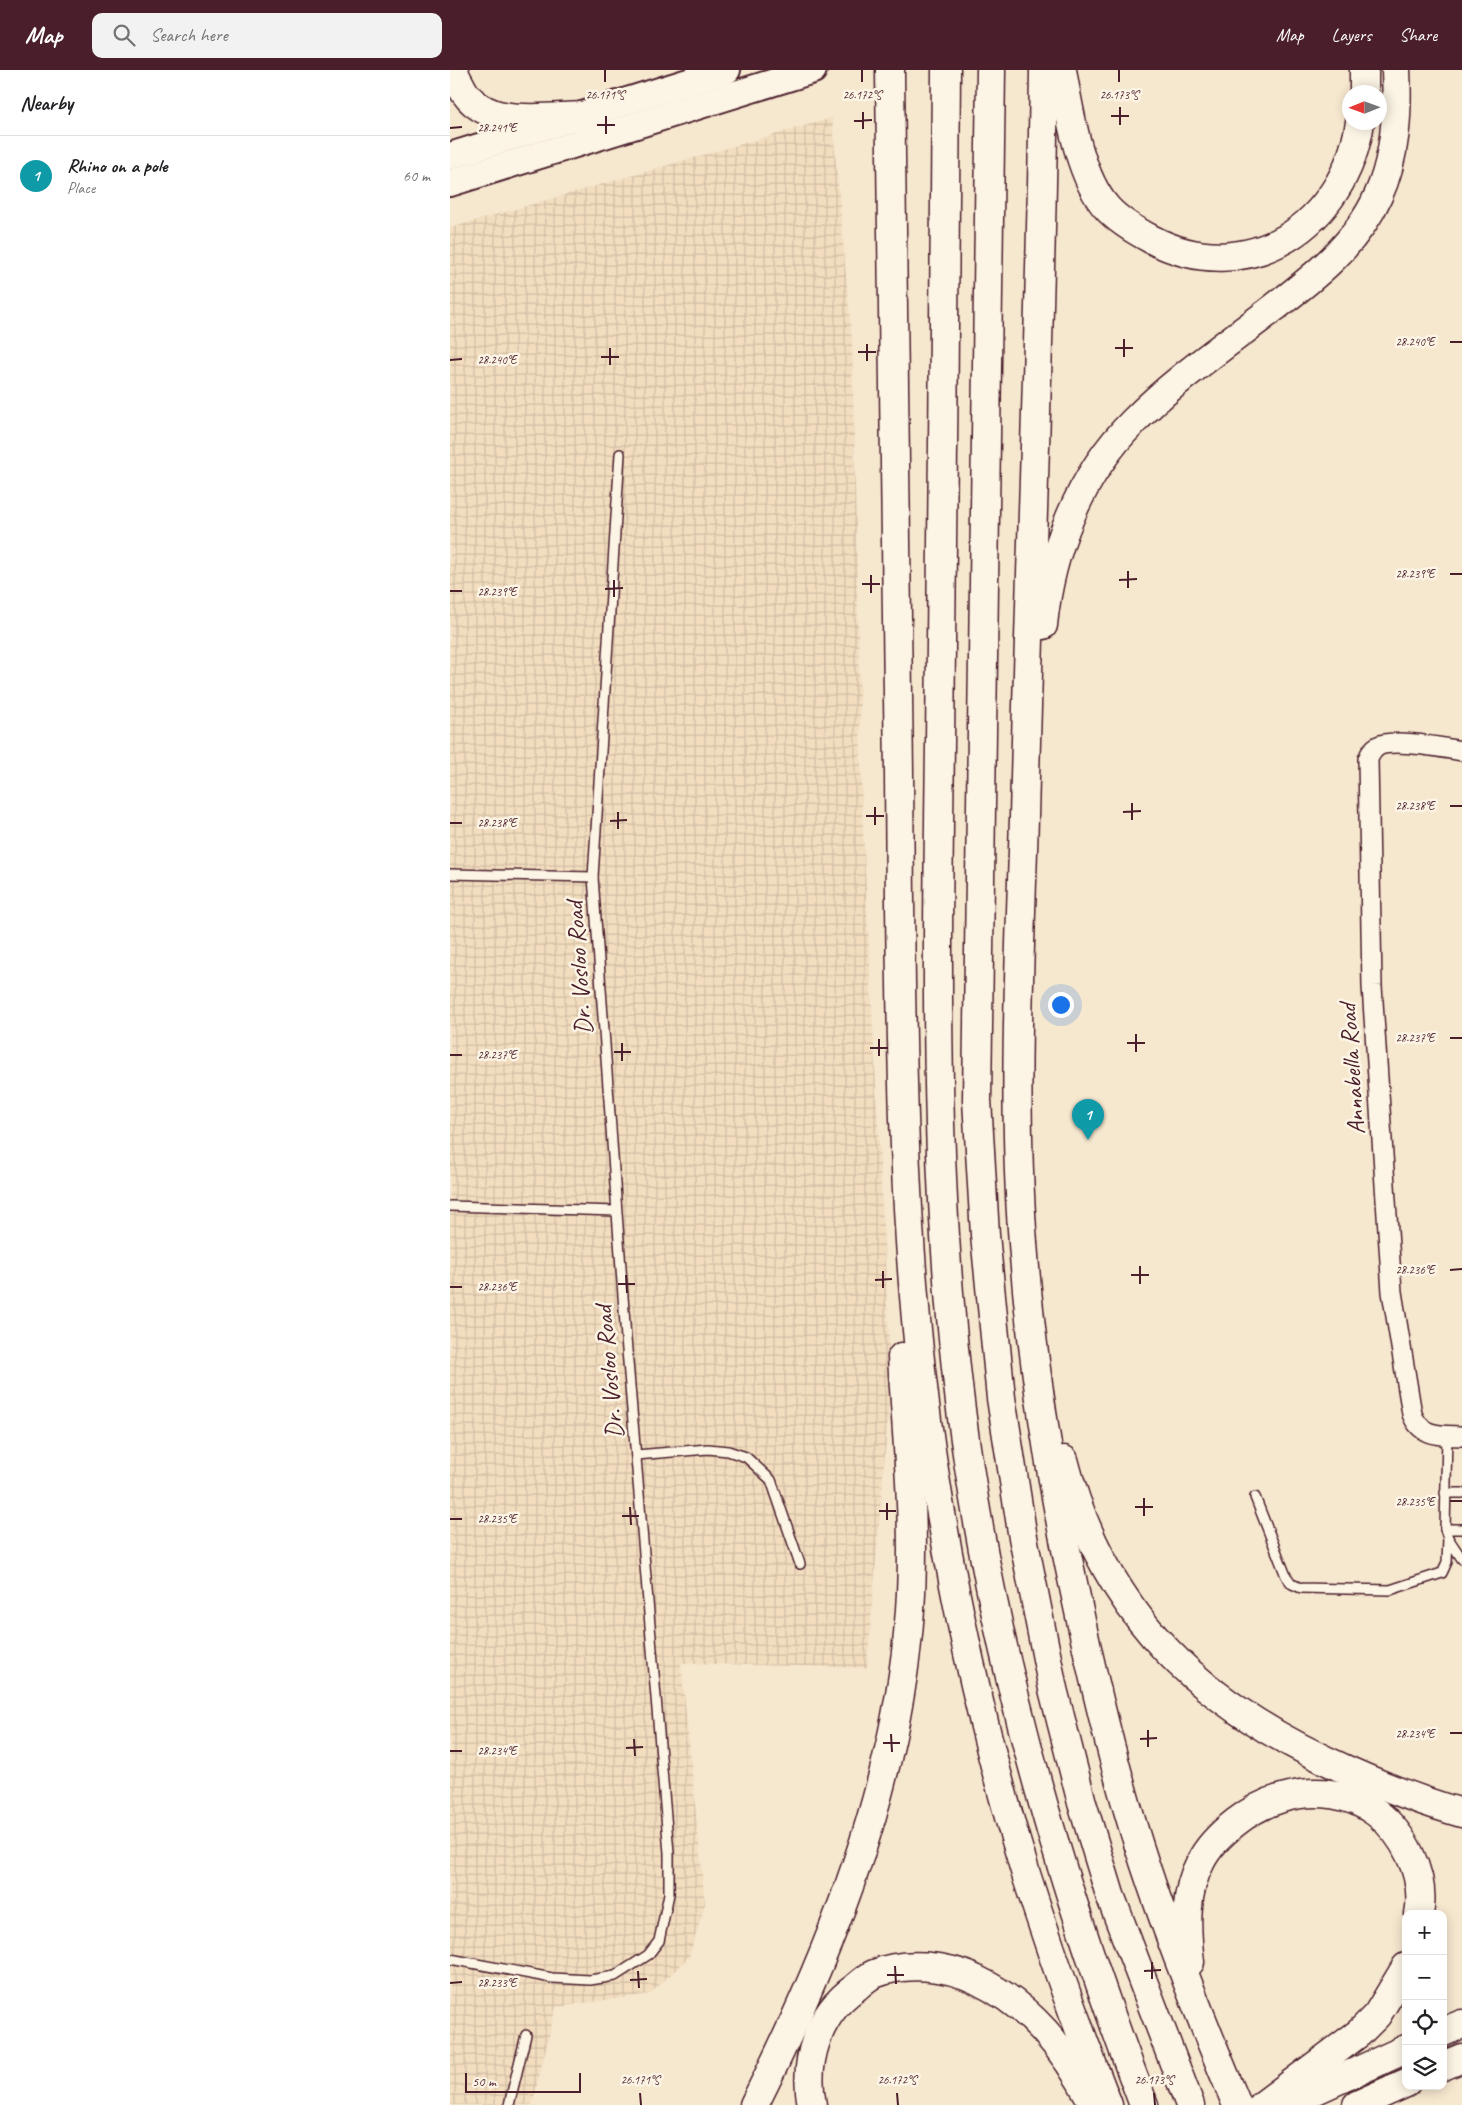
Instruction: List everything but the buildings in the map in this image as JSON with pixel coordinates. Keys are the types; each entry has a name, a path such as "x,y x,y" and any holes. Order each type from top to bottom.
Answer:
{"highway":[{"path":"454,70 464,92 479,107 496,114 517,118 582,116"},
{"path":"873,70 893,329"},
{"path":"890,70 901,1035 908,1206 923,1388 935,1476 963,1631 992,1750 1024,1868 1071,2007 1108,2105"},
{"path":"946,70 937,1024 950,1302 968,1464 988,1576 1014,1700 1047,1825 1083,1938 1143,2104"},
{"path":"991,70 977,1100 984,1235 1004,1417 1022,1532 1053,1689 1082,1803 1110,1895 1188,2101"},
{"path":"1044,70 1042,222 1016,1088 1023,1242 1044,1437 1056,1504 1094,1684 1139,1846 1195,2004 1237,2105"},
{"path":"1062,70 1070,119 1079,151 1093,185 1107,208 1134,230 1165,246 1187,252 1219,257 1248,254 1283,241 1328,203 1345,174 1357,142 1359,130"},
{"path":"1364,70 1364,85"},
{"path":"1024,812 1044,610 1057,555 1078,499 1112,446 1138,416 1186,375 1318,273 1362,223 1378,196 1389,164 1397,122 1397,77"},
{"path":"754,2105 808,1990 837,1919 859,1856 893,1733 904,1669 910,1611 913,1551 898,1275 893,1126 894,1067 901,1035"},
{"path":"1023,1242 1060,1444 1072,1491 1092,1543 1113,1580 1143,1623 1166,1651 1197,1680 1226,1704 1270,1733 1385,1787 1462,1812"},
{"path":"1195,2004 1187,1934 1189,1898 1200,1862 1224,1831 1252,1809 1267,1802 1300,1793 1336,1795 1350,1798 1382,1817 1404,1842 1416,1868 1420,1884 1419,1910"},
{"path":"812,2105 808,2076 811,2057 818,2034 835,2005 872,1975 908,1967 941,1968 976,1979 1010,1999 1036,2021 1057,2044 1094,2105"},
{"path":"1263,2105 1359,2033 1377,2015 1402,1974"},
{"path":"1447,2030 1462,2024"},
{"path":"1283,2105 1402,2051"},
{"path":"1447,2064 1462,2058"},
{"path":"1357,2105 1402,2085"}],"main road":[{"path":"450,156 727,70"},
{"path":"450,182 813,70"}],"street":[{"name":"Annabella Road","path":"1454,1435 1432,1435 1416,1424 1412,1414 1392,1292 1372,986 1368,759 1373,750 1384,745 1410,744 1462,751"}],"lane":[{"name":"Dr. Vosloo Road","path":"450,1958 552,1978 590,1980 614,1976 648,1955 659,1941 669,1894 669,1853 616,1211 593,877 620,454"},
{"path":"450,874 593,877"},
{"path":"450,1206 616,1211"},
{"path":"1255,1496 1286,1576 1292,1584 1301,1588 1390,1590 1400,1588 1442,1573 1447,1562 1445,1493 1454,1435"},
{"path":"636,1455 708,1449 728,1450 746,1457 771,1480 800,1564"},
{"path":"1445,1493 1462,1493"},
{"path":"1446,1534 1462,1529"},
{"path":"1446,1534 1462,1559"},
{"path":"509,2105 526,2035"}],"shaded area":[{"path":"832,118 852,342 862,810 891,1381 867,1668 681,1663 705,1904 689,1957 650,1994 556,2007 532,2105 450,2105 450,228"}],"place":[{"name":"Rhino on a pole","path":"1088,1140"}]}
